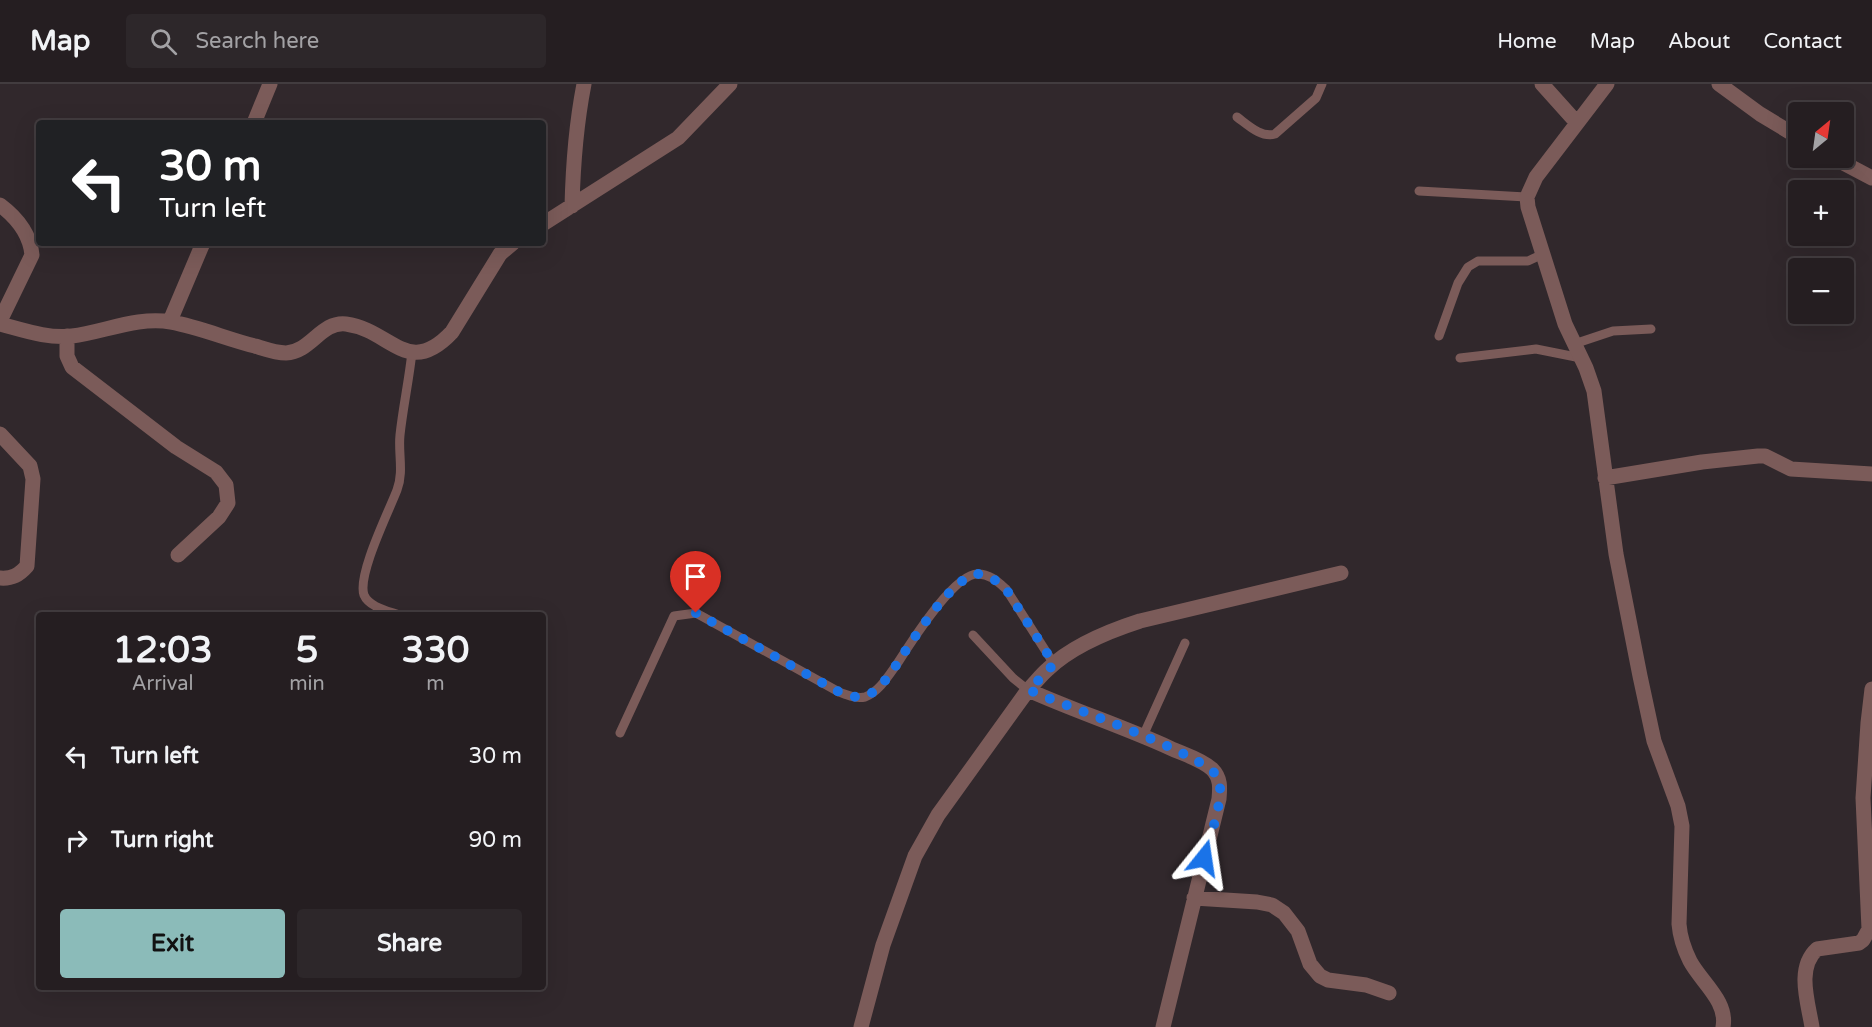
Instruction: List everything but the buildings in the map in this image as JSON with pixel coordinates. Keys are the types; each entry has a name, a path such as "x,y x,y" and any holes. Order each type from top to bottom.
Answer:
{"street":[{"path":"255,120 270,84"},
{"path":"572,206 575,138 584,84"},
{"path":"546,222 678,138 730,84"},
{"path":"1542,84 1577,123"},
{"path":"1607,84 1536,177 1527,197 1528,207 1565,324 1594,391 1616,554 1654,741 1678,806 1682,826 1679,924 1681,939 1691,962 1724,1010 1723,1027"},
{"path":"1719,84 1788,131"},
{"path":"1853,168 1872,178"},
{"path":"0,205 11,214 27,235 32,255 0,323 51,336 67,336 130,324 170,321 266,349 289,353 307,345 328,328 336,324 347,324 412,352 425,352 434,348 452,332 500,254 509,246"},
{"path":"170,321 202,246"},
{"path":"67,336 68,356 72,367 176,447 216,472 226,485 228,503 219,518 178,555"},
{"path":"0,434 30,466 33,479 27,566 16,576 8,579 0,578"},
{"path":"1605,478 1672,466 1758,456 1766,456 1791,469 1872,474"},
{"path":"861,1027 884,945 922,842 938,814 1029,690 1054,664 1094,640 1140,621 1341,573"},
{"path":"1812,1027 1805,981 1808,959 1817,949 1859,943 1870,936 1863,798 1872,689"},
{"path":"1029,690 1201,762 1218,776 1219,800 1163,1027"},
{"path":"1194,898 1272,905 1284,913 1298,932 1310,964 1320,976 1328,980 1366,985 1389,993"}],"lane":[{"path":"1237,117 1259,133 1269,136 1275,134 1316,98 1322,84"},
{"path":"1419,191 1527,197"},
{"path":"1439,336 1458,284 1468,267 1478,261 1528,261 1543,254"},
{"path":"1460,358 1536,348 1577,351 1613,331 1651,329"},
{"path":"391,612 369,602 363,590 373,548 398,488 401,474 400,435 412,352"},
{"path":"620,733 674,616 696,613 839,692 855,698 865,697 873,693 886,679 947,595 967,577 976,574 986,575 1006,589 1054,664"},
{"path":"973,635 1013,678 1029,690"},
{"path":"1143,736 1185,643"}],"route":[{"path":"696,613 839,692 855,698 865,697 873,693 886,679 947,595 967,577 976,574 986,575 1006,589 1054,664 1029,690 1201,762 1218,776 1219,800 1204,858"}]}
